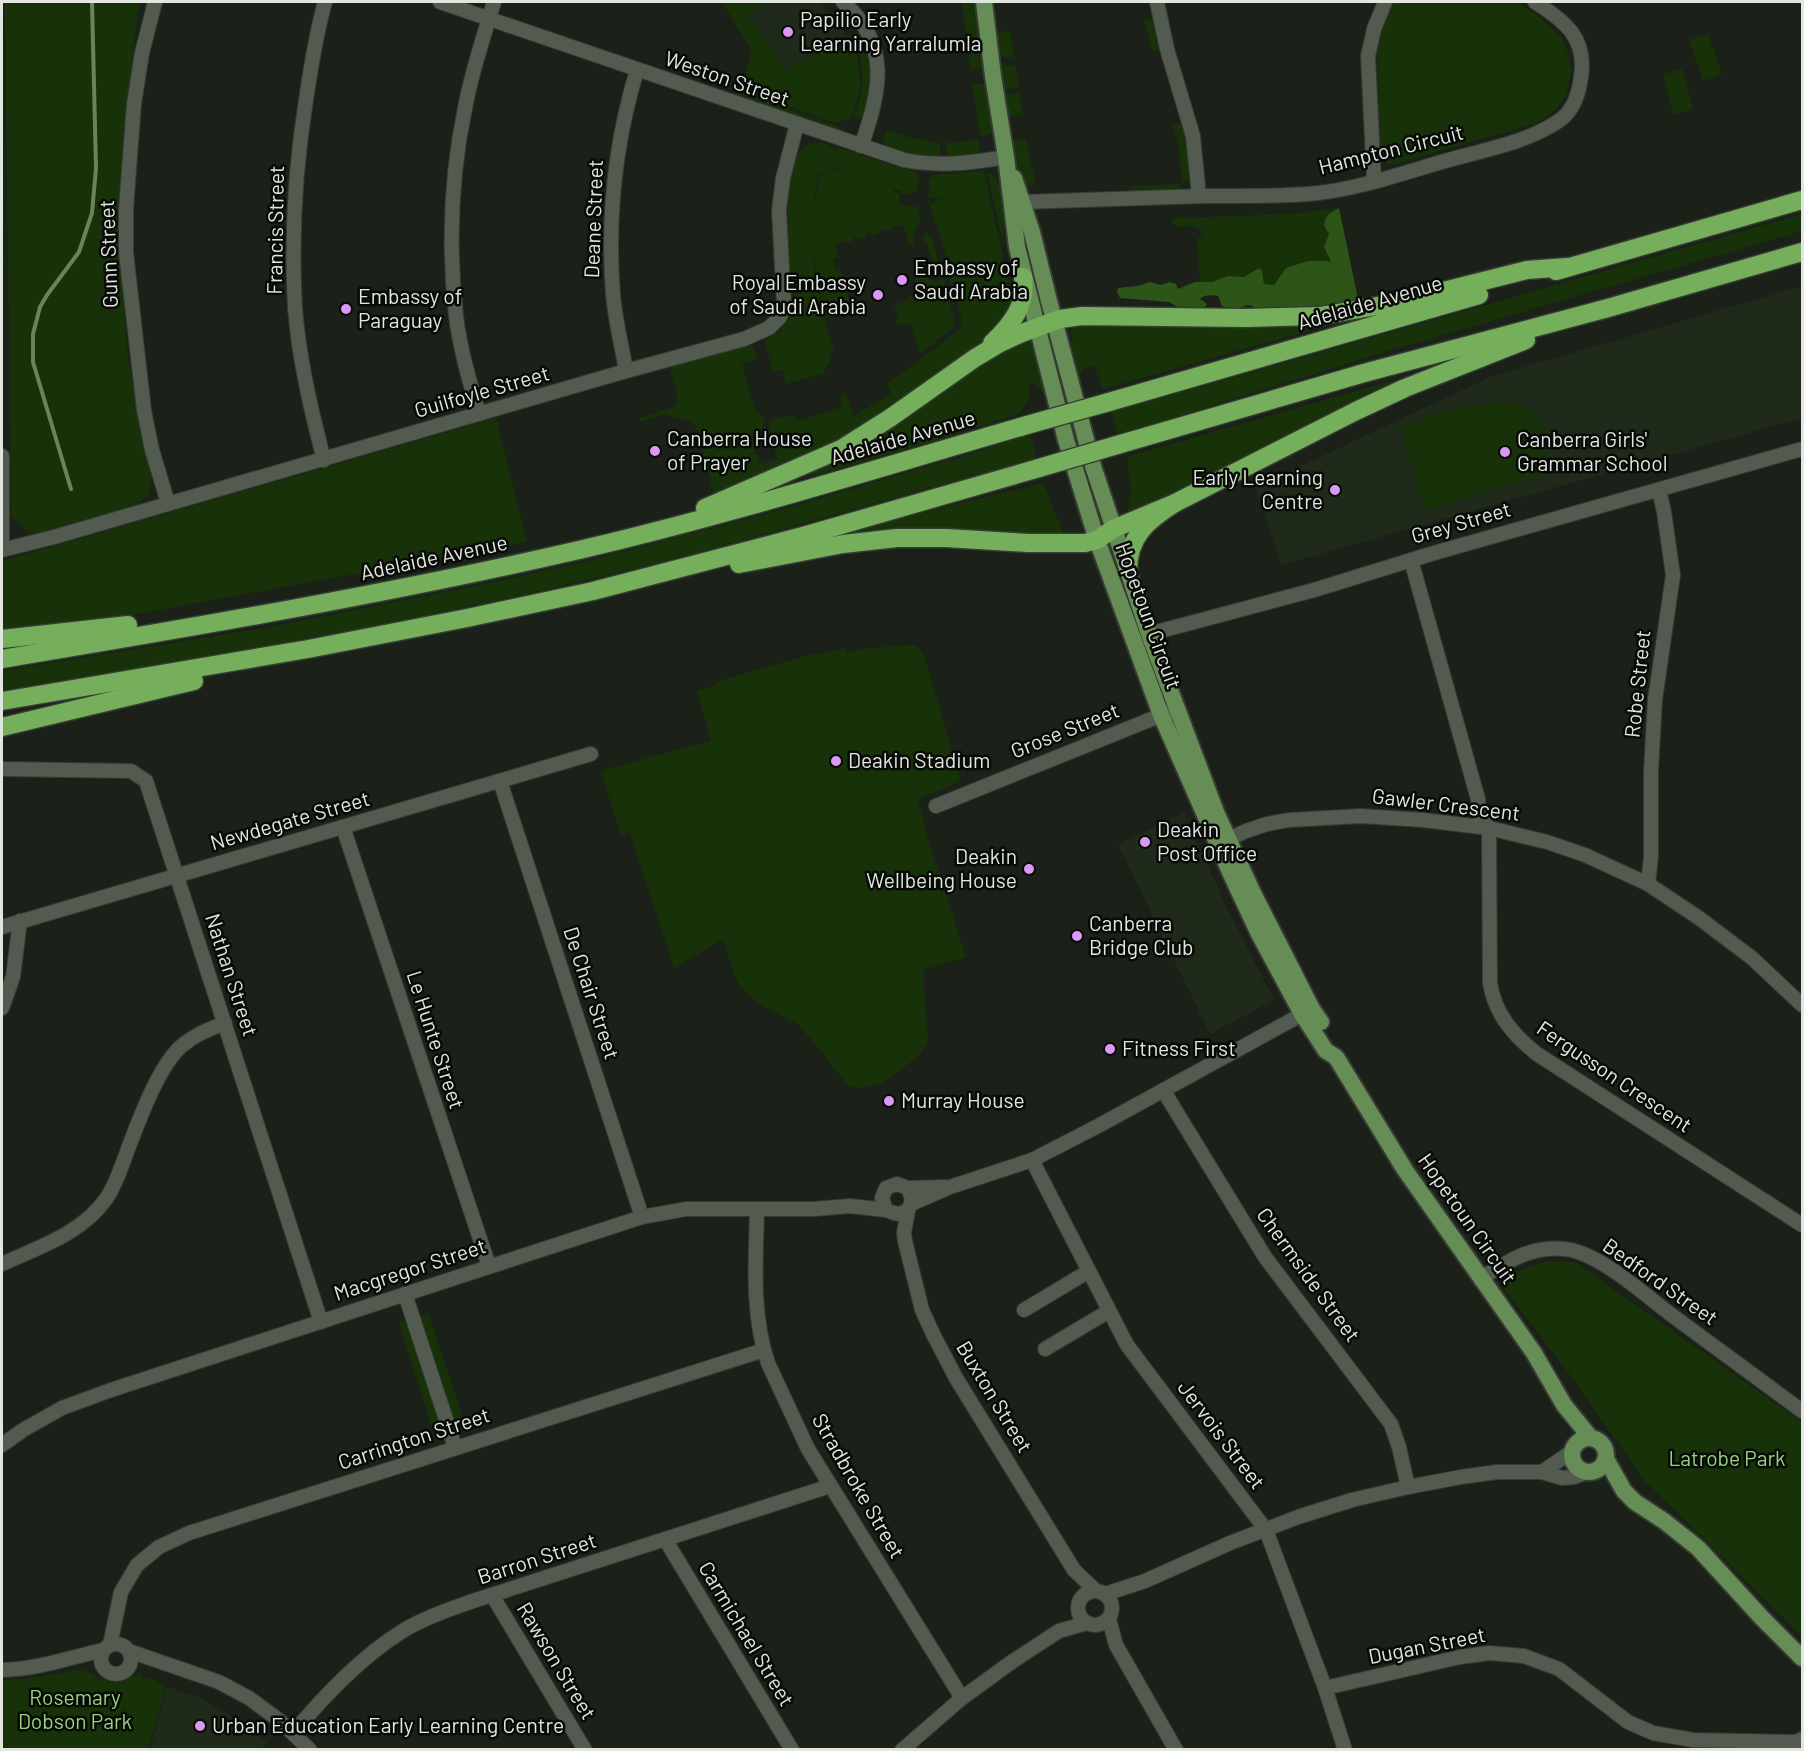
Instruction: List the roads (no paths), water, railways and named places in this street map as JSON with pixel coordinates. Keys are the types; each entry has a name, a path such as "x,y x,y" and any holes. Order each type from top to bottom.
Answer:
{"highway":[{"name":"Adelaide Avenue","path":"2,659 421,585 582,549 738,509 1803,200"},
{"path":"2,701 308,649 593,591 803,536 1364,373 1608,308 1803,252"},
{"path":"636,535 743,493 841,449 975,358 1008,339 1066,318 1082,316 1246,318 1320,316 1400,302 1527,270 1567,267"},
{"path":"975,358 1004,332 1017,313 1024,293 1023,277"},
{"path":"593,591 876,540 946,537 1071,544 1097,540 1113,529 1176,503 1405,388 1608,308"},
{"path":"1128,571 1130,551 1140,532 1150,520 1176,503"},
{"path":"2,639 106,629 213,612 266,614"},
{"path":"2,727 241,670 308,649"}],"main road":[{"name":"Hopetoun Circuit","path":"984,2 994,84 1006,157 1017,204 1017,248 1023,277 1066,440 1097,540 1132,640 1168,712 1259,934 1307,1011 1326,1051 1336,1057 1405,1170 1534,1353 1564,1405 1590,1437"},
{"name":"Hopetoun Circuit","path":"1017,204 1032,232 1090,457 1149,634 1168,712"},
{"name":"Grey Street","path":"1132,640 1149,634"},
{"name":"Hopetoun Circuit","path":"1564,1405 1572,1449"},
{"path":"1624,1491 1611,1486 1591,1472 1577,1468 1571,1458 1572,1449 1581,1439 1590,1437 1602,1443 1606,1459 1624,1491 1635,1502 1698,1548 1762,1618 1803,1658"},
{"path":"1591,1472 1603,1465 1606,1459"}],"street":[{"name":"Gunn Street","path":"154,2 142,53 134,104 126,209 126,252 144,410 152,450 168,503"},
{"name":"Francis Street","path":"324,460 309,402 295,309 294,195 299,140 317,30 325,2"},
{"name":"Weston Street","path":"440,2 904,160 927,165 976,163 1006,157"},
{"path":"479,414 456,317 451,232 462,125 474,66 494,2"},
{"path":"843,2 853,10 872,38 878,64 875,105 861,146"},
{"path":"1157,2 1172,66 1193,136 1199,196"},
{"path":"1374,181 1368,56 1374,29 1385,2"},
{"name":"Hampton Circuit","path":"1017,204 1320,193 1374,181 1527,138 1562,119 1580,92 1582,72 1581,54 1570,27 1557,15 1536,2"},
{"name":"Deane Street","path":"626,371 613,295 611,202 616,157 637,70"},
{"name":"Guilfoyle Street","path":"2,550 324,460 756,334 769,328 780,317 784,304 779,210 783,178 797,124"},
{"name":"Grey Street","path":"1149,634 1314,590 1803,449"},
{"path":"2,456 2,550"},
{"name":"Robe Street","path":"1648,884 1651,857 1651,771 1655,700 1673,575 1659,490"},
{"name":"Fergusson Crescent","path":"1412,560 1478,799 1480,817 1489,828 1489,974 1493,999 1506,1024 1520,1041 1537,1054 1803,1225"},
{"name":"Grose Street","path":"936,806 1168,712"},
{"name":"Newdegate Street","path":"2,927 591,754"},
{"name":"Nathan Street","path":"2,769 131,771 146,781 321,1322"},
{"name":"De Chair Street","path":"500,781 642,1217"},
{"name":"Gawler Crescent","path":"1223,842 1256,828 1289,820 1361,816 1423,820 1489,828 1547,842 1617,868 1648,884 1700,918 1752,958 1803,1005"},
{"name":"Le Hunte Street","path":"343,827 489,1266"},
{"path":"2,1008 13,977 21,921"},
{"path":"950,1187 908,1188 901,1184 893,1184 886,1188 882,1198 888,1211 900,1214 950,1187 1032,1160 1307,1011"},
{"path":"2,1264 62,1237 88,1220 106,1198 121,1169 135,1131 166,1063 182,1045 202,1032 225,1023"},
{"name":"Chermside Street","path":"1163,1090 1265,1257 1390,1424 1399,1447 1408,1487"},
{"name":"Jervois Street","path":"1032,1160 1127,1344 1266,1530 1325,1688 1345,1749"},
{"path":"908,1188 912,1199 910,1207"},
{"name":"Macgregor Street","path":"850,1206 884,1193"},
{"name":"Macgregor Street","path":"2,1445 22,1430 62,1408 111,1390 642,1217 686,1209 814,1209 850,1206 888,1211"},
{"name":"Buxton Street","path":"904,1233 910,1207"},
{"name":"Stradbroke Street","path":"757,1209 755,1296 764,1350 807,1449 962,1698"},
{"name":"Buxton Street","path":"888,1211 904,1233 922,1310 956,1378 1074,1570 1100,1592"},
{"name":"Bedford Street","path":"1480,1279 1520,1255 1541,1249 1565,1249 1589,1255 1803,1411"},
{"path":"1024,1310 1089,1271"},
{"path":"405,1294 455,1448"},
{"path":"1045,1350 1109,1311"},
{"name":"Carrington Street","path":"117,1648 117,1616 121,1592 137,1565 159,1547 189,1533 764,1350"},
{"path":"1542,1472 1572,1449"},
{"path":"1059,1631 1085,1593 1100,1592 1145,1581 1219,1547 1298,1517 1352,1500 1408,1487 1497,1472 1542,1472 1562,1478 1591,1472"},
{"name":"Barron Street","path":"293,1733 353,1670 382,1645 406,1629 433,1616 830,1486"},
{"name":"Carmichael Street","path":"665,1539 792,1749"},
{"name":"Buxton Street","path":"1074,1570 1079,1603"},
{"path":"902,1749 962,1698 1059,1631 1101,1619 1145,1581"},
{"path":"1100,1592 1111,1602 1101,1619"},
{"name":"Rawson Street","path":"492,1595 585,1749"},
{"path":"1079,1603 1080,1618 1101,1619"},
{"path":"1101,1619 1176,1749"},
{"path":"2,1670 67,1660 75,1656 117,1648 144,1655 159,1663 219,1682 249,1698 280,1721 310,1749"},
{"path":"67,1660 88,1663 117,1675 128,1668 131,1658 117,1648"},
{"path":"104,1670 100,1660 117,1648"},
{"name":"Dugan Street","path":"1325,1688 1460,1657 1489,1653 1524,1656 1559,1669 1628,1722 1653,1733 1694,1740 1796,1742 1803,1739"},
{"path":"128,1668 159,1663"}],"waterway":[{"path":"71,489 33,362 33,334 40,307 79,252 92,213 96,168 92,2"}],"place":[{"name":"Papilio Early Learning Yarralumla","path":"788,32"},
{"name":"Embassy of Saudi Arabia","path":"902,280"},
{"name":"Royal Embassy of Saudi Arabia","path":"878,295"},
{"name":"Embassy of Paraguay","path":"346,309"},
{"name":"Canberra House of Prayer","path":"655,451"},
{"name":"Canberra Girls' Grammar School","path":"1505,452"},
{"name":"Early Learning Centre","path":"1335,490"},
{"name":"Deakin Stadium","path":"836,761"},
{"name":"Deakin Post Office","path":"1145,842"},
{"name":"Deakin Wellbeing House","path":"1029,869"},
{"name":"Canberra Bridge Club","path":"1077,936"},
{"name":"Fitness First","path":"1110,1049"},
{"name":"Murray House","path":"889,1101"},
{"name":"Urban Education Early Learning Centre","path":"200,1726"}],"park label":[{"name":"Latrobe Park","path":"1727,1459"},
{"name":"Rosemary Dobson Park","path":"75,1710"}]}
